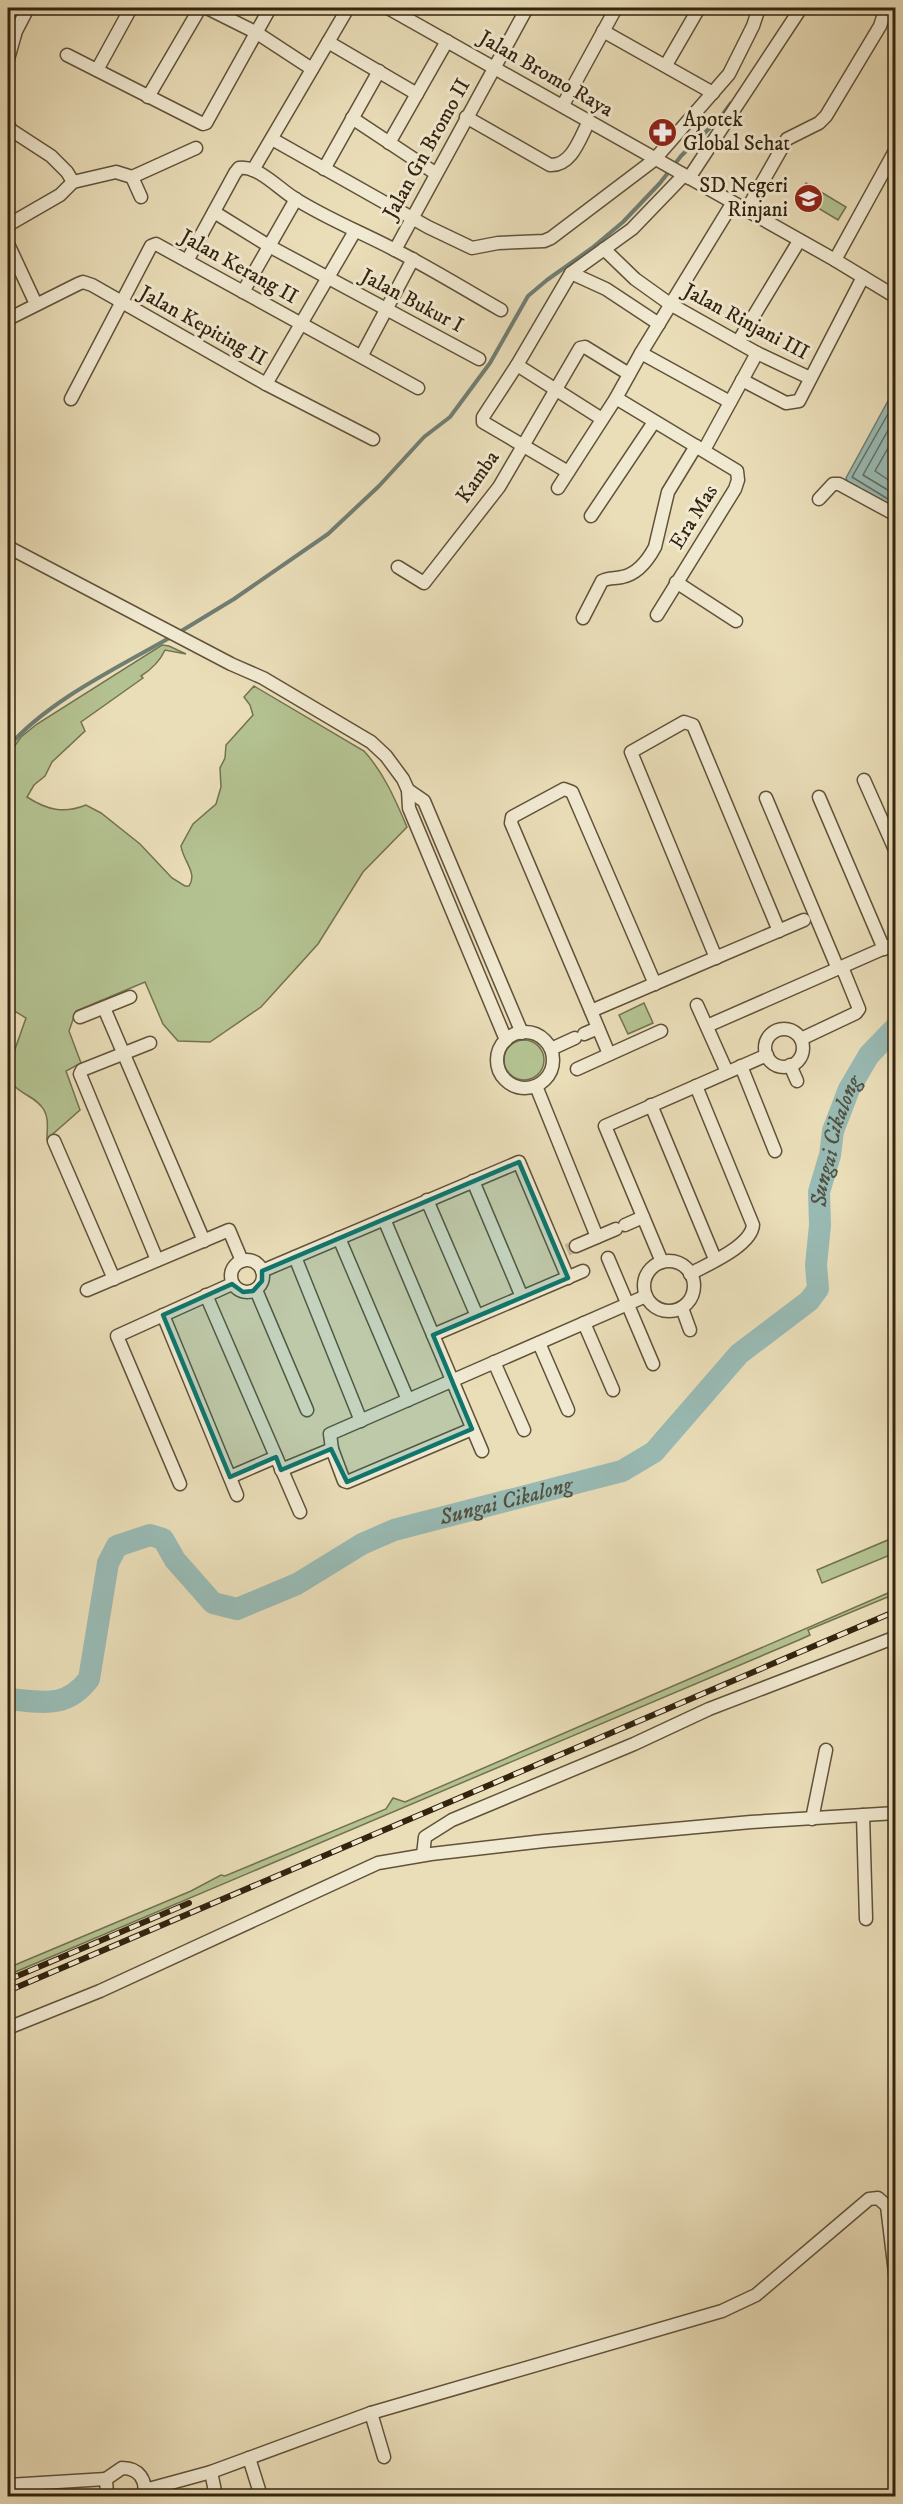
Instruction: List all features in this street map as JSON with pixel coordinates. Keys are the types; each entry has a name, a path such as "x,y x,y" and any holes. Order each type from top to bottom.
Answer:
{"street":[{"path":"8,59 16,31 28,8"},
{"path":"97,70 131,8"},
{"path":"148,97 200,8"},
{"path":"207,8 257,33 312,69"},
{"path":"67,55 201,123 206,123 270,8"},
{"path":"253,170 348,8"},
{"name":"Jalan Bromo Raya","path":"388,8 563,105 656,161 835,260 896,297"},
{"name":"Jalan Gn Bromo II","path":"395,250 415,219 435,173 495,67 525,8"},
{"path":"563,105 616,8"},
{"path":"666,65 699,8"},
{"path":"272,139 415,219 472,248 498,243 544,241 656,161 729,74 759,8"},
{"path":"568,472 482,420 571,273 632,229 684,175 801,8"},
{"path":"746,211 787,139 819,123 826,116 880,26 886,8"},
{"path":"603,31 713,93"},
{"path":"389,143 447,41"},
{"path":"328,42 417,94"},
{"path":"324,169 379,71"},
{"path":"466,117 550,165 555,165 570,157 589,122"},
{"path":"352,118 435,173"},
{"path":"8,124 11,130 56,161 68,172 73,182"},
{"path":"8,225 60,195 73,182 117,172 132,177 196,148"},
{"path":"835,260 896,149"},
{"path":"187,261 239,168 245,167 296,199 413,259 501,310"},
{"path":"132,177 141,197"},
{"path":"243,292 296,199"},
{"path":"558,488 616,398 670,304 732,204"},
{"name":"Jalan Bukur I","path":"214,212 269,246 479,359"},
{"path":"267,384 326,277 355,231"},
{"path":"738,342 799,240"},
{"path":"8,244 36,304 8,319"},
{"name":"Jalan Kerang II","path":"121,302 153,244 418,388"},
{"name":"Jalan Rinjani III","path":"604,249 635,279 670,304 758,353 810,378 863,277"},
{"path":"362,356 413,259"},
{"path":"571,273 606,289 659,324"},
{"name":"Jalan Kepiting II","path":"36,304 83,282 373,440"},
{"path":"71,399 121,302"},
{"name":"Kamba","path":"398,567 424,583 498,487 581,347 585,347 629,374"},
{"path":"641,353 730,402"},
{"path":"582,618 602,581 629,575 651,555 668,492 730,402 758,353"},
{"path":"517,365 602,419"},
{"path":"742,380 790,404 799,401 810,378"},
{"path":"616,398 700,448"},
{"path":"591,516 654,422"},
{"name":"Era Mas","path":"657,615 738,480 737,471 700,448"},
{"path":"819,499 833,484 839,484 896,515"},
{"path":"8,547 231,664 263,678 352,729 386,756 408,790 424,801 522,1033"},
{"path":"676,582 736,621"},
{"path":"716,958 631,752 684,722 693,725 779,931"},
{"path":"864,780 896,852"},
{"path":"609,1054 511,823 512,817 564,789 572,792 655,984"},
{"path":"408,790 409,808 506,1040"},
{"path":"819,797 884,949"},
{"path":"766,798 859,1009 856,1013 801,1039"},
{"path":"591,1011 804,920"},
{"path":"707,1026 896,944"},
{"path":"80,1017 130,997"},
{"path":"697,1005 727,1072"},
{"path":"104,1008 204,1241"},
{"path":"551,1049 598,1028"},
{"path":"778,1030 791,1030 801,1039 802,1053 799,1059 790,1065 776,1065 767,1055 765,1046 768,1038 778,1030"},
{"path":"578,1069 661,1031"},
{"path":"522,1033 539,1036 551,1049 552,1067 549,1075 536,1086 517,1087 502,1076 497,1057 506,1040 522,1033"},
{"path":"150,1043 81,1070 80,1074 157,1260"},
{"path":"662,1262 605,1126 767,1055"},
{"path":"790,1065 797,1081"},
{"path":"741,1066 775,1151"},
{"path":"536,1086 597,1237"},
{"path":"690,1274 746,1241 753,1225 696,1086"},
{"path":"651,1105 715,1260"},
{"path":"54,1141 114,1279"},
{"path":"262,1271 519,1162 567,1250 568,1278"},
{"path":"473,1181 522,1297"},
{"path":"428,1200 477,1316"},
{"path":"567,1250 644,1217"},
{"path":"384,1219 482,1451"},
{"path":"87,1290 229,1230 242,1261"},
{"path":"339,1238 408,1400"},
{"path":"295,1257 361,1420"},
{"path":"608,1258 653,1364"},
{"path":"242,1261 254,1262 262,1271 262,1281 256,1290 243,1292 232,1284 232,1270 242,1261"},
{"path":"662,1262 676,1262 690,1274 694,1284 692,1294 682,1308 670,1312 651,1305 646,1296 645,1277 654,1266 662,1262"},
{"path":"433,1335 583,1271"},
{"path":"180,1484 116,1338 118,1334 232,1284"},
{"path":"256,1290 307,1410"},
{"path":"206,1295 300,1512"},
{"path":"472,1429 347,1482 344,1481 332,1449 330,1434 646,1296"},
{"path":"682,1308 690,1330"},
{"path":"163,1315 237,1495"},
{"path":"584,1323 613,1390"},
{"path":"539,1343 568,1410"},
{"path":"495,1362 524,1430"},
{"path":"281,1470 332,1449"},
{"path":"230,1477 276,1457"},
{"path":"423,1855 425,1837 452,1820 634,1744 709,1709 896,1637"},
{"path":"812,1819 826,1749"},
{"path":"8,2028 100,1991 365,1867 423,1855 579,1838 896,1813"},
{"path":"862,1815 866,1919"},
{"path":"8,2485 106,2479 116,2470 128,2468 143,2478 144,2493 210,2472 371,2413 722,2311 756,2295 869,2199 878,2198 887,2205 896,2281"},
{"path":"371,2413 384,2457"},
{"path":"249,2458 261,2496"},
{"path":"210,2472 216,2496"},
{"path":"106,2479 107,2496"}],"highlighted area":[{"path":"519,1162 568,1278 433,1335 472,1429 347,1482 331,1449 281,1470 276,1457 230,1477 163,1315 232,1284 243,1292 253,1291 262,1281 262,1271"}],"green space":[{"path":"806,183 846,207 838,220 798,196"},
{"path":"162,645 186,654 165,650 149,671 141,676 143,678 81,722 85,731 52,762 45,776 34,785 27,797 49,808 63,810 86,805 101,813 140,844 172,878 189,886 192,876 181,846 193,824 216,804 221,787 220,768 225,758 226,745 253,715 244,697 254,686 364,751 383,777 407,827 363,872 318,944 261,1007 210,1042 178,1041 163,1024 145,982 76,1011 69,1031 81,1063 66,1071 80,1110 47,1139 46,1113 40,1104 12,1084 8,1069 26,1018 8,1007 8,755 21,737 37,724"},
{"path":"644,1003 653,1023 628,1034 619,1015"},
{"path":"524,1040 532,1041 538,1046 543,1052 543,1068 538,1074 532,1079 524,1080 516,1079 510,1074 505,1068 504,1060 505,1052 510,1046 516,1041"},
{"path":"895,1537 895,1553 822,1583 817,1570"},
{"path":"895,1590 895,1594 808,1630 810,1635 799,1640 8,1975 8,1968 191,1891 221,1875 225,1876 386,1809 393,1798 405,1802"}],"water":[{"path":"895,388 895,511 848,483 846,478"}],"waterway":[{"path":"178,633 234,599 328,534 379,486 424,437 450,417 490,363 528,296 623,222 660,183 681,156 720,118 731,103"},
{"path":"8,747 43,714 63,700 171,637"},
{"name":"Sungai Cikalong","path":"8,1699 43,1702 62,1699 72,1695 89,1679 108,1563 117,1546 150,1535 163,1539 175,1560 213,1603 237,1609 297,1584 362,1544 394,1530 622,1471 654,1452 739,1354 809,1301 818,1289 816,1265 820,1225 819,1192 830,1155 833,1131 849,1089 869,1055 896,1027"}],"tunnel":[{"path":"567,1250 576,1246"}],"railway":[{"path":"8,1991 896,1611"},
{"path":"8,1980 189,1903"}],"place":[{"name":"Apotek Global Sehat","path":"662,132"},
{"name":"SD Negeri Rinjani","path":"809,198"}]}
